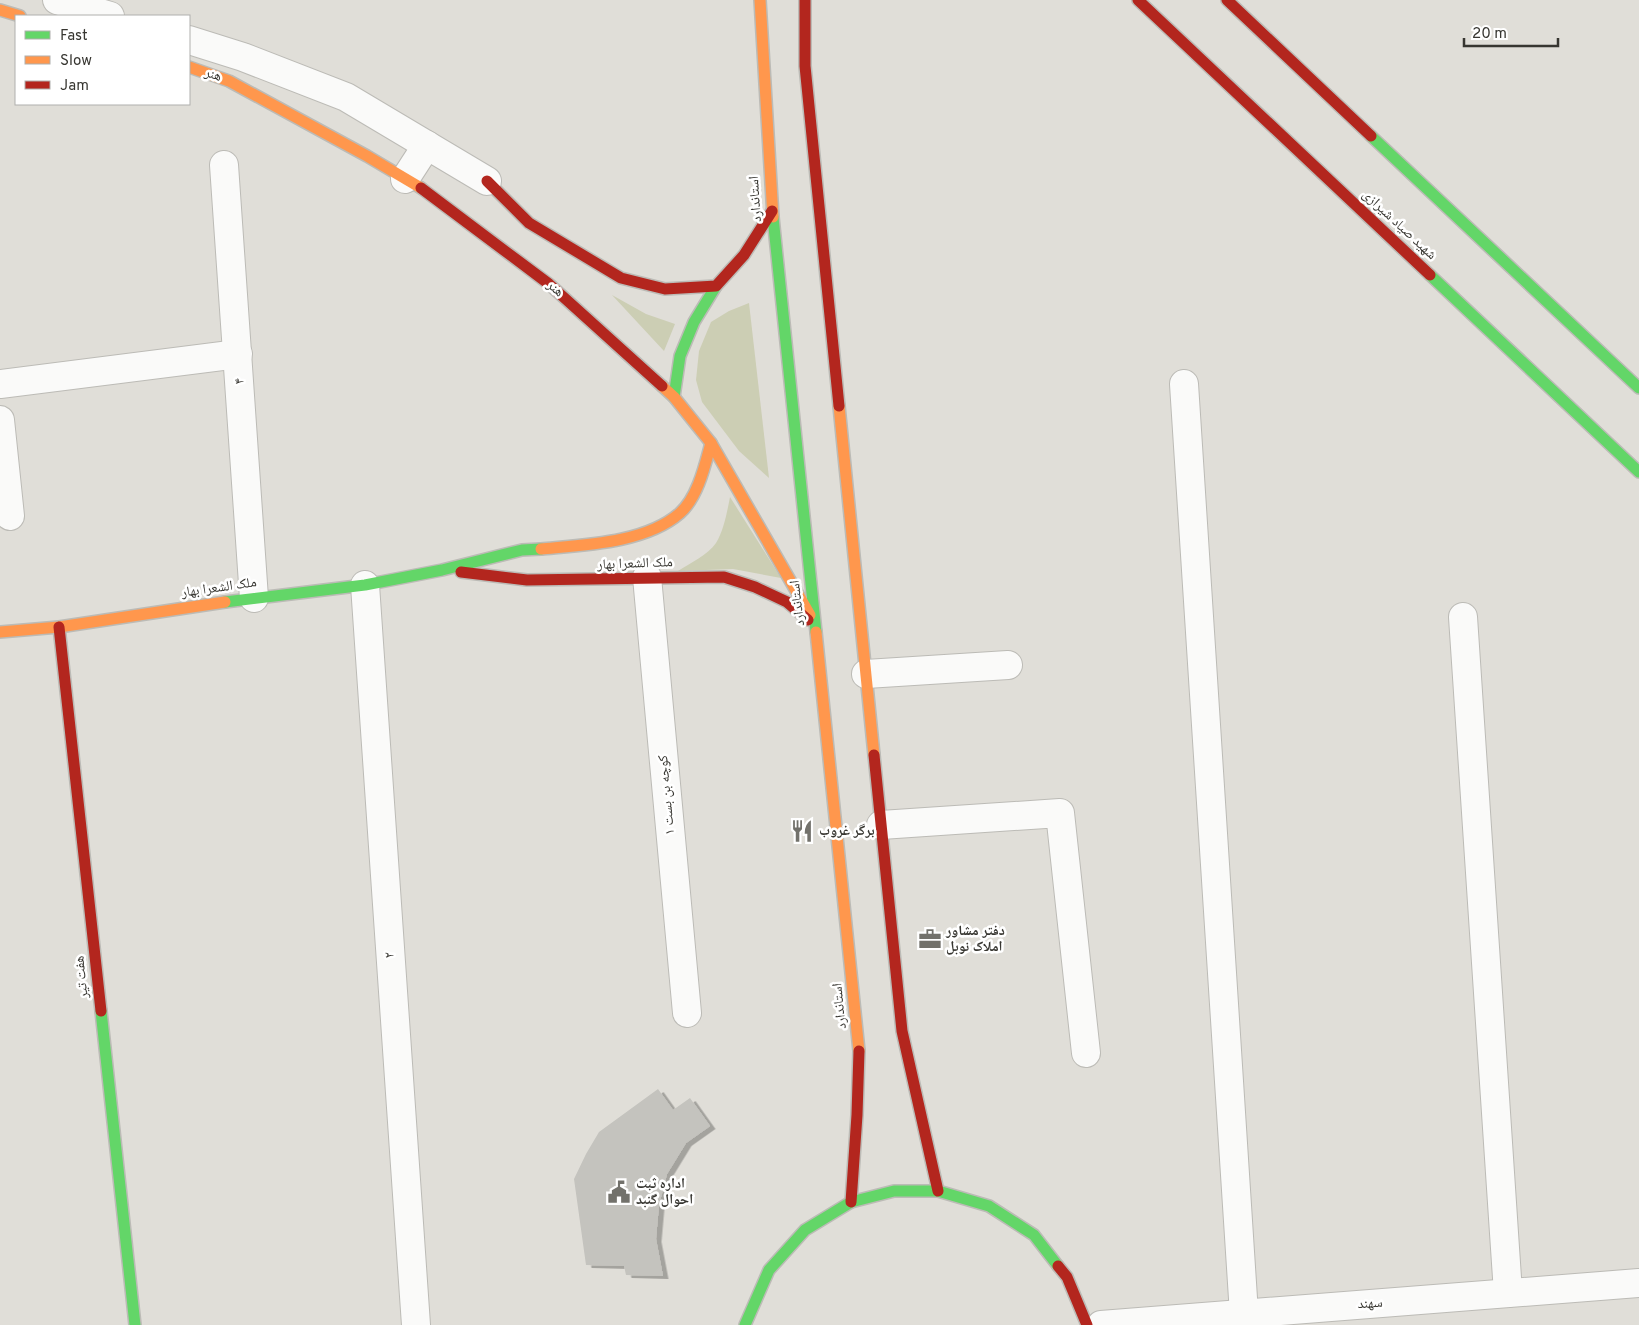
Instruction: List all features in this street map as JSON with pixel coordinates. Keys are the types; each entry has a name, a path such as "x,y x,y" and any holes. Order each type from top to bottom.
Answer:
{"main road":[{"name":"استاندارد","path":"760,0 772,211 859,1048 851,1202"},
{"path":"805,0 805,66 902,1031 938,1191"},
{"name":"شهید صیاد شیرازی","path":"1138,0 1639,472"},
{"path":"1227,0 1639,388"},
{"path":"0,10 17,15"},
{"name":"هنر","path":"190,67 230,81 426,191 549,284 674,396 711,444 816,626"},
{"name":"هنر","path":"487,181 529,222 562,244 621,278 665,290 716,286"},
{"path":"674,396 680,356 694,322 716,286 744,255 772,211"},
{"path":"1602,438 1639,463"},
{"name":"ملک الشعرا بهار","path":"0,632 59,627 254,598 364,585 442,570 522,550 601,544 655,529 681,512 699,484 711,444"},
{"name":"ملک الشعرا بهار","path":"442,570 527,580 724,577 755,587 786,602 816,626"},
{"name":"هفت تیر","path":"59,627 135,1325"},
{"path":"746,1325 770,1270 805,1230 851,1202 894,1191 938,1191 990,1206 1034,1235 1067,1277 1087,1325"}],"street":[{"path":"57,0 107,15"},
{"name":"هنر","path":"190,40 243,57 346,97 487,181"},
{"path":"405,179 427,145"},
{"name":"۴","path":"224,165 254,598"},
{"path":"0,384 238,354"},
{"path":"1184,384 1244,1314"},
{"path":"0,420 10,516"},
{"name":"کوچه بن بست ۱","path":"647,577 687,1012"},
{"name":"۲","path":"364,585 416,1325"},
{"path":"1463,617 1508,1294"},
{"path":"866,674 1008,665"},
{"path":"881,825 1060,812 1086,1053"},
{"name":"سهند","path":"1101,1325 1639,1283"}],"green space":[{"path":"612,295 646,314 675,324 664,351"},
{"path":"749,303 769,478 739,451 702,402 696,380 699,351 711,322 729,311"},
{"path":"730,497 781,578 733,569 678,571 704,555 716,543 723,527"}],"building":[{"name":"اداره ثبت احوال گنبد","path":"658,1089 673,1110 690,1098 710,1126 686,1143 667,1174 659,1205 656,1239 663,1276 626,1275 624,1266 586,1265 574,1179 599,1132"}],"traffic: fast":[{"path":"1371,136 1639,388"},
{"path":"773,217 816,632"},
{"path":"1430,275 1639,472"},
{"path":"674,397 680,356 694,322 716,286"},
{"path":"225,602 365,585 442,570 522,550 541,549"},
{"path":"101,1011 135,1325"},
{"path":"745,1325 769,1270 805,1230 851,1202 894,1191 938,1191 989,1206 1034,1235 1058,1266"}],"traffic: slow":[{"path":"760,0 773,217"},
{"path":"0,10 17,15"},
{"path":"190,67 229,81 367,156 421,188"},
{"path":"662,386 674,397 711,443 810,615"},
{"path":"839,406 874,755"},
{"path":"541,549 614,541 650,531 666,523 680,513 692,498 700,480 711,443"},
{"path":"0,632 59,627 225,602"},
{"path":"816,632 859,1051"}],"traffic: jam":[{"path":"805,0 805,66 839,406"},
{"path":"1138,0 1430,275"},
{"path":"1227,0 1371,136"},
{"path":"487,181 529,223 621,278 665,289 716,286 744,255 772,211"},
{"path":"421,188 549,284 662,386"},
{"path":"461,572 527,580 724,577 755,587 787,602 808,620"},
{"path":"59,627 101,1011"},
{"path":"874,755 902,1031 938,1191"},
{"path":"851,1202 859,1051"},
{"path":"1058,1266 1067,1277 1087,1325"}],"place":[{"name":"برگر غروب","path":"802,831"},
{"name":"دفتر مشاور املاک نوبل","path":"930,939"},
{"name":"اداره ثبت احوال گنبد","path":"619,1192"}]}
